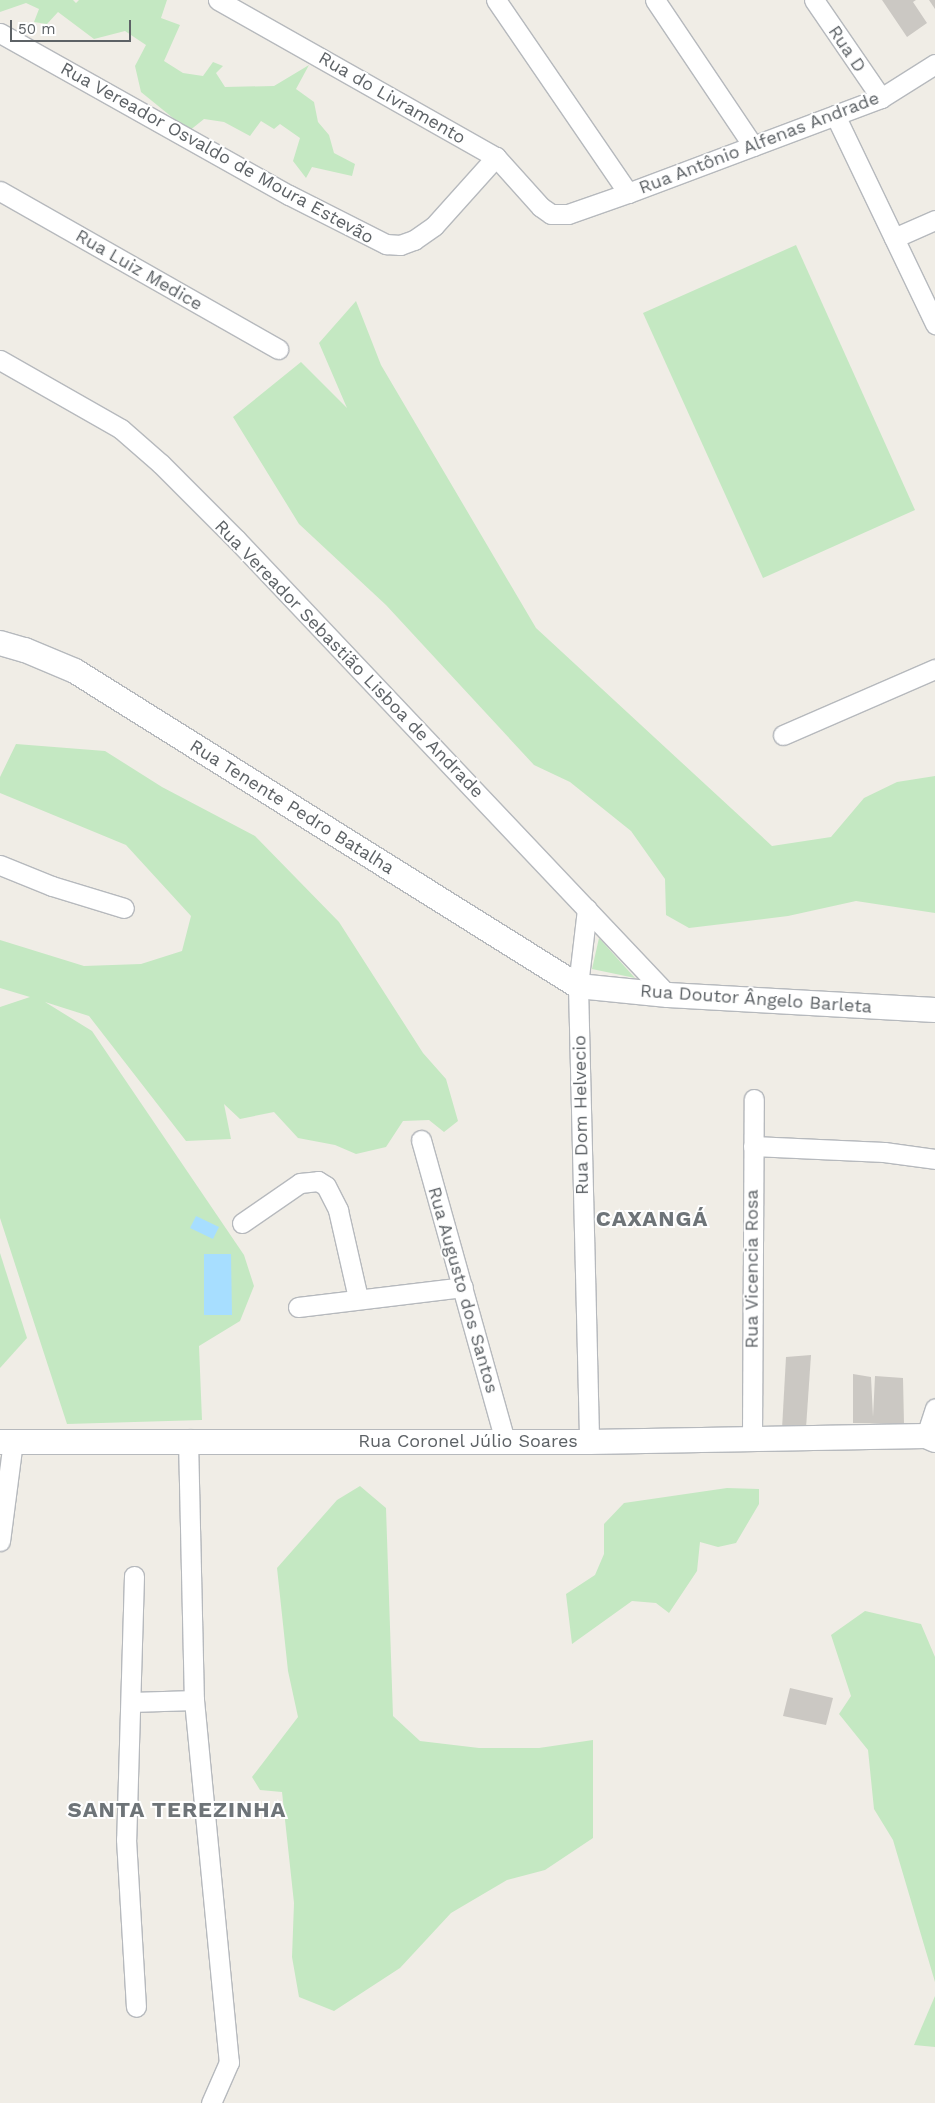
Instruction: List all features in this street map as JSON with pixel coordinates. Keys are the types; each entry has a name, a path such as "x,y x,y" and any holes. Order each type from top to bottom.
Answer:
{"street":[{"name":"Rua do Livramento","path":"218,0 496,157 551,214 568,214 628,193"},
{"name":"Rua Antônio Alfenas Andrade","path":"496,0 628,193 880,98 935,64"},
{"path":"655,0 753,146"},
{"name":"Rua D","path":"814,0 880,98"},
{"name":"Rua Vereador Osvaldo de Moura Estevão","path":"0,33 289,196 386,244 400,245 414,240 434,226 496,157"},
{"path":"835,115 935,324"},
{"name":"Rua Luiz Medice","path":"0,191 278,349"},
{"path":"894,238 935,220"},
{"name":"Rua Vereador Sebastião Lisboa de Andrade","path":"0,360 121,429 161,464 236,539 668,995"},
{"name":"Rua Tenente Pedro Batalha","path":"0,644 25,650 75,671 578,986"},
{"path":"783,735 935,668"},
{"path":"0,865 52,886 124,908"},
{"name":"Rua Dom Helvecio","path":"587,910 578,986 589,1442"},
{"name":"Rua Doutor Ângelo Barleta","path":"578,986 668,995 935,1010"},
{"name":"Rua Vicencia Rosa","path":"752,1439 754,1099"},
{"name":"Rua Augusto dos Santos","path":"421,1140 505,1440"},
{"path":"753,1146 884,1152 935,1159"},
{"path":"242,1223 300,1183 318,1181 326,1186 338,1210 358,1298"},
{"path":"298,1307 358,1298 463,1287"},
{"path":"931,1438 935,1408"},
{"name":"Rua Coronel Júlio Soares","path":"7,1441 188,1439 589,1442 931,1438"},
{"path":"188,1439 194,1700 228,2062 211,2103"},
{"path":"0,1542 7,1441"},
{"path":"134,1576 132,1702 126,1839 136,2007"},
{"path":"132,1702 194,1700"}],"green space":[{"path":"0,0 73,0 76,3 79,0 167,0 161,18 180,25 164,61 183,73 203,76 213,62 223,66 216,73 225,87 274,86 309,65 296,89 314,102 318,122 329,135 334,153 355,164 352,176 312,167 306,178 293,161 300,138 280,124 274,129 261,121 250,136 224,122 204,119 189,131 141,92 135,66 146,45 125,31 94,39 58,12 47,24 34,22 39,9 26,3 0,12"},
{"path":"796,245 915,510 763,578 643,313"},
{"path":"356,301 381,365 536,628 772,846 831,837 864,798 897,782 935,776 935,913 856,901 788,916 689,928 666,915 665,879 631,831 570,782 534,765 386,605 299,524 233,417 301,362 347,408 319,343"},
{"path":"16,744 105,751 162,787 255,836 339,922 423,1053 446,1079 458,1121 444,1132 429,1120 403,1121 386,1147 356,1154 335,1145 298,1138 274,1112 240,1119 224,1104 231,1139 186,1141 89,1016 45,1002 92,1031 244,1255 254,1286 240,1321 199,1346 202,1420 67,1424 0,1218 0,1007 30,997 0,988 0,940 84,966 141,964 182,951 191,916 126,845 0,793 0,777"},
{"path":"599,938 635,978 592,969"},
{"path":"0,1253 27,1338 0,1368"},
{"path":"360,1486 386,1508 393,1716 420,1741 479,1748 539,1748 593,1740 593,1838 545,1870 507,1880 451,1913 400,1968 334,2011 299,1997 292,1957 294,1903 282,1792 260,1790 252,1777 298,1717 288,1671 277,1568 337,1500"},
{"path":"727,1488 759,1489 759,1504 736,1543 718,1547 700,1542 697,1571 669,1613 656,1603 632,1601 572,1644 566,1594 595,1575 604,1554 604,1524 624,1503"},
{"path":"865,1611 921,1624 935,1657 935,1982 893,1840 874,1809 868,1750 839,1714 851,1696 831,1635"},
{"path":"935,1996 935,2047 914,2045"}],"water":[{"path":"196,1216 219,1227 213,1239 190,1228"},
{"path":"204,1254 231,1254 232,1315 204,1315"}],"building":[{"path":"882,0 916,0 913,2 927,23 907,37"},
{"path":"929,0 935,0 935,9"},
{"path":"811,1355 806,1428 782,1429 786,1357"},
{"path":"853,1374 871,1377 873,1417 875,1376 903,1378 904,1424 853,1423"},
{"path":"790,1688 833,1698 826,1725 783,1716"}],"district":[{"name":"CAXANGÁ","path":"652,1219"},
{"name":"SANTA TEREZINHA","path":"177,1810"}]}
